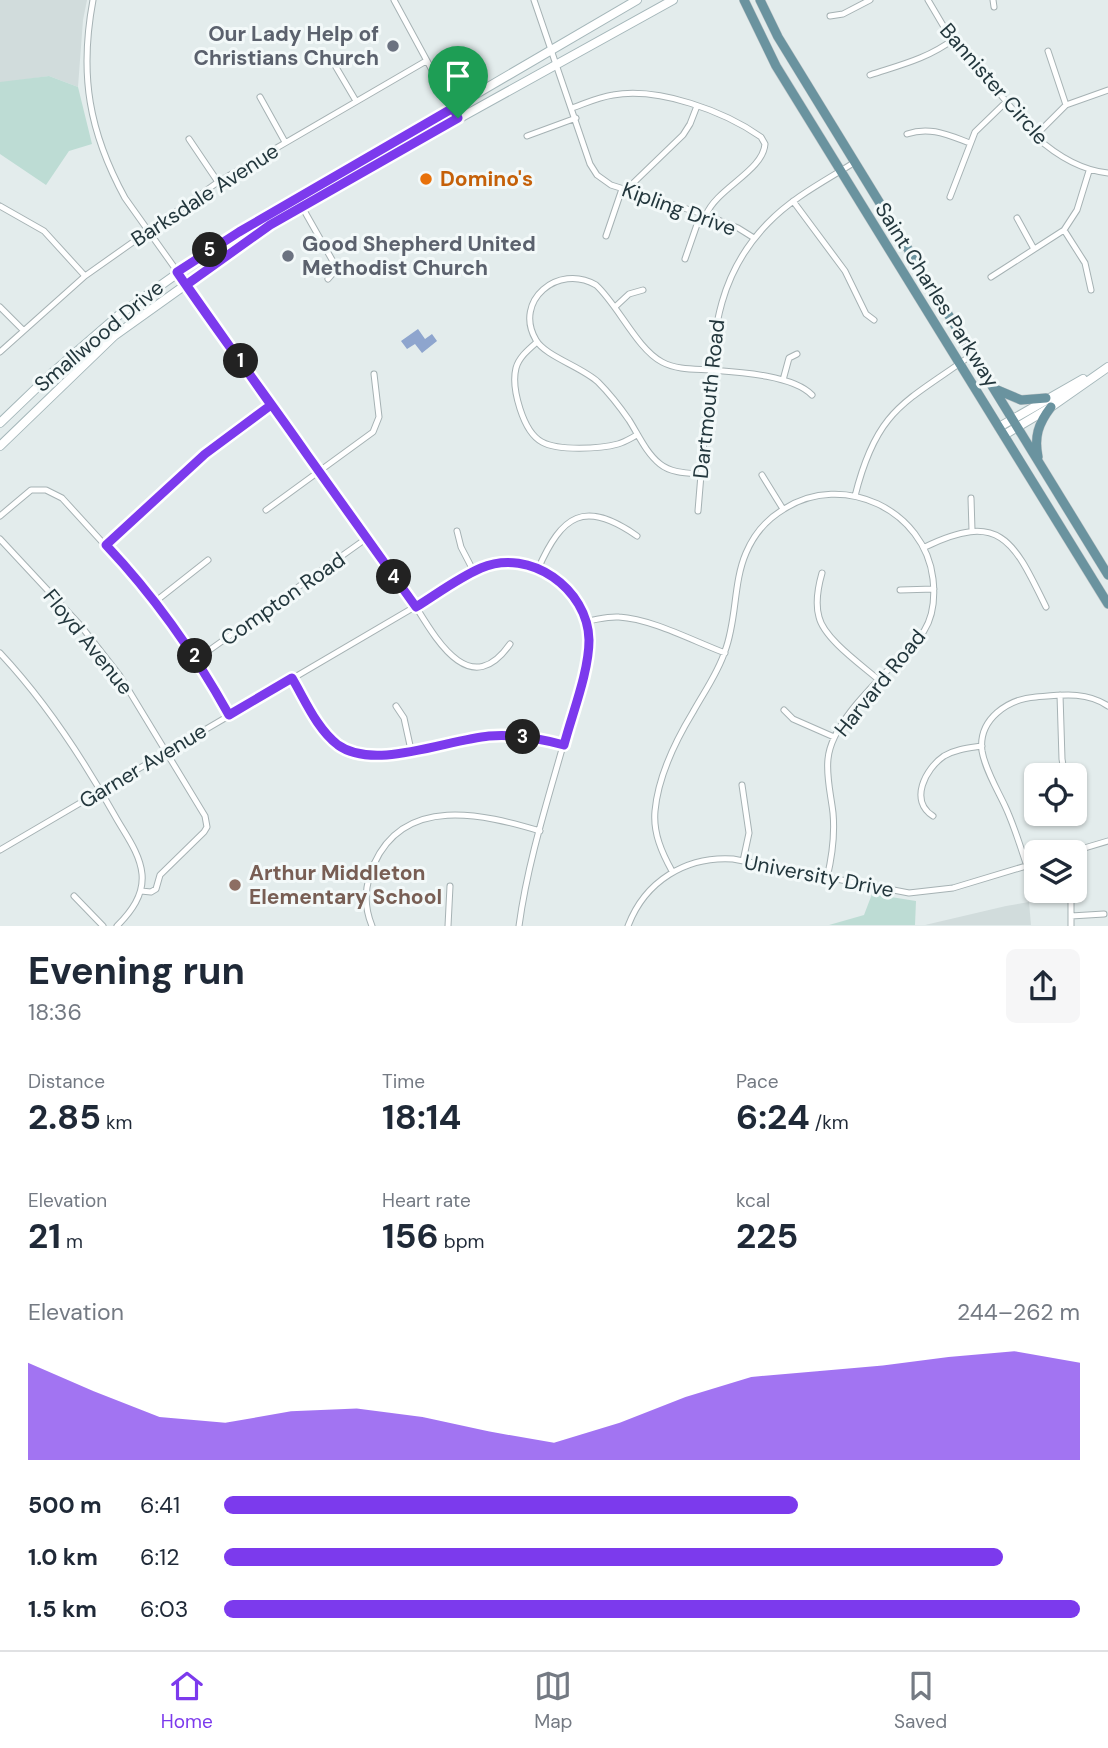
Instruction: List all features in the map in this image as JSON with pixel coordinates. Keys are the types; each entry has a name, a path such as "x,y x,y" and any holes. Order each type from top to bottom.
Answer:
{"main road":[{"name":"Smallwood Drive","path":"0,423 119,315 216,246 638,0"},
{"name":"Smallwood Drive","path":"0,446 114,336 254,236 458,118 673,0"},
{"path":"738,0 750,12"},
{"name":"Saint Charles Parkway","path":"744,0 776,66 1108,604"},
{"name":"Saint Charles Parkway","path":"760,0 778,37 1108,575"},
{"path":"1002,431 1106,368"},
{"path":"994,389 1021,400 1049,403"},
{"path":"1040,463 1036,446 1037,433 1049,403"}],"street":[{"path":"93,0 89,26 88,74 91,111 102,152 119,187 444,649 456,661 476,666 492,663 510,644"},
{"path":"394,0 458,118"},
{"path":"534,2 544,0"},
{"path":"830,16 843,14 870,0"},
{"name":"Bannister Circle","path":"928,0 937,18 1035,136 1052,151 1089,171 1108,173"},
{"path":"993,0 994,7"},
{"name":"Kipling Drive","path":"534,2 594,171 605,182 704,214 738,228 754,239"},
{"path":"870,75 923,59 954,39"},
{"path":"1048,51 1066,105"},
{"path":"330,57 356,101"},
{"name":"Barksdale Avenue","path":"0,352 85,276 218,182 426,61"},
{"path":"1035,136 1066,105 1108,90"},
{"path":"572,108 619,94 662,97 697,106 761,137 765,144 762,156 715,199 704,214 685,259"},
{"path":"260,97 285,142"},
{"path":"950,197 980,124 1006,102"},
{"path":"606,236 624,190 683,135 697,106"},
{"path":"527,136 576,118"},
{"path":"907,134 933,130 970,143"},
{"path":"189,139 218,182"},
{"name":"Dartmouth Road","path":"698,511 713,335 721,302 732,274 754,239 793,201 855,162"},
{"path":"991,277 1064,230 1077,210 1089,171"},
{"path":"297,198 335,265 334,272 328,279"},
{"path":"793,201 849,277 866,314 874,320"},
{"path":"0,206 44,232 85,276"},
{"path":"1017,218 1034,249"},
{"path":"1064,230 1085,263 1091,290"},
{"path":"701,474 677,471 660,464 598,383 582,370 546,351 537,342 531,329 531,310 543,289 568,277 589,281 603,291 657,359 678,368 783,380 803,386 812,395"},
{"path":"615,307 629,294 643,290"},
{"path":"0,307 23,330"},
{"path":"537,342 521,358 516,373 521,412 528,429 536,438 557,447 596,447 617,445 638,435"},
{"path":"783,380 789,358 797,354"},
{"path":"855,496 869,451 886,421 911,396 973,354"},
{"path":"266,510 373,432 379,416 374,374"},
{"path":"106,545 205,454 271,405"},
{"path":"762,475 783,509"},
{"path":"0,516 26,492 36,489 46,490 62,498 156,601 197,659 229,715"},
{"name":"Harvard Road","path":"672,871 656,832 657,797 679,737 725,653 745,555 759,530 783,509 811,496 832,494 865,498 890,510 908,525 925,547 934,589 932,613 925,630 845,719 834,737 828,760 834,828 827,878"},
{"path":"971,498 972,530"},
{"path":"538,569 556,533 580,518 606,518 621,524 636,536"},
{"path":"925,547 954,534 972,530 988,532 1007,543 1032,577 1046,607"},
{"path":"457,531 461,547 474,572"},
{"name":"Compton Road","path":"197,659 367,538"},
{"name":"Floyd Avenue","path":"0,540 87,634 120,676 205,816 207,827 204,832 160,875 154,891 141,891"},
{"path":"156,601 208,560"},
{"name":"Garner Avenue","path":"0,849 474,572 487,566 508,564 538,569 551,575 568,589 578,601 588,632 588,651 540,831 519,926"},
{"path":"822,573 817,605 821,622 831,637 880,681"},
{"path":"900,590 934,589"},
{"path":"586,621 627,618 725,653"},
{"path":"0,653 50,712 101,791 138,856 142,872 141,891 131,910 117,926"},
{"path":"292,678 323,730 339,746 356,754 372,757 500,735 527,737 564,745"},
{"path":"1024,857 984,757 982,746 985,730 992,718 1009,703 1020,698 1060,695 1091,697 1108,706"},
{"path":"1060,695 1063,763"},
{"path":"396,706 404,718 411,750"},
{"path":"784,710 797,722 834,737"},
{"path":"933,816 925,811 921,801 922,786 929,770 951,752 982,746"},
{"path":"742,785 749,832 743,861"},
{"path":"372,926 366,902 370,872 385,846 407,826 428,817 460,814 496,818 540,831"},
{"path":"1087,847 1108,841"},
{"name":"University Drive","path":"628,926 653,887 672,871 705,860 743,861 916,893 953,888 1024,867"},
{"path":"447,926 450,886"},
{"path":"74,896 103,926"},
{"path":"1071,903 1071,926"},
{"path":"1071,916 1104,914"}],"shaded area":[{"path":"0,0 87,0 78,87 49,76 0,83"},
{"path":"1029,903 1031,925 925,925"}],"green space":[{"path":"49,76 78,87 92,144 69,151 46,185 0,154 0,82"},
{"path":"872,894 916,901 915,925 829,925 864,915"}],"water":[{"path":"418,329 425,339 432,334 437,341 422,353 415,344 407,349 401,341"}],"place":[{"name":"Our Lady Help of Christians Church","path":"393,46"},
{"name":"Domino's","path":"426,179"},
{"name":"Good Shepherd United Methodist Church","path":"288,256"},
{"name":"Arthur Middleton Elementary School","path":"235,885"}],"route":[{"path":"458,118 270,225 186,285 271,405 205,454 106,545 166,614 197,659 229,715 292,678 323,730 332,740 339,746 364,756 384,756 500,735 542,739 564,745 589,642 578,601 551,575 538,569 508,564 481,568 416,607 292,434 258,385 211,320 200,304 186,285 177,272 239,232 453,108 458,118"}]}
